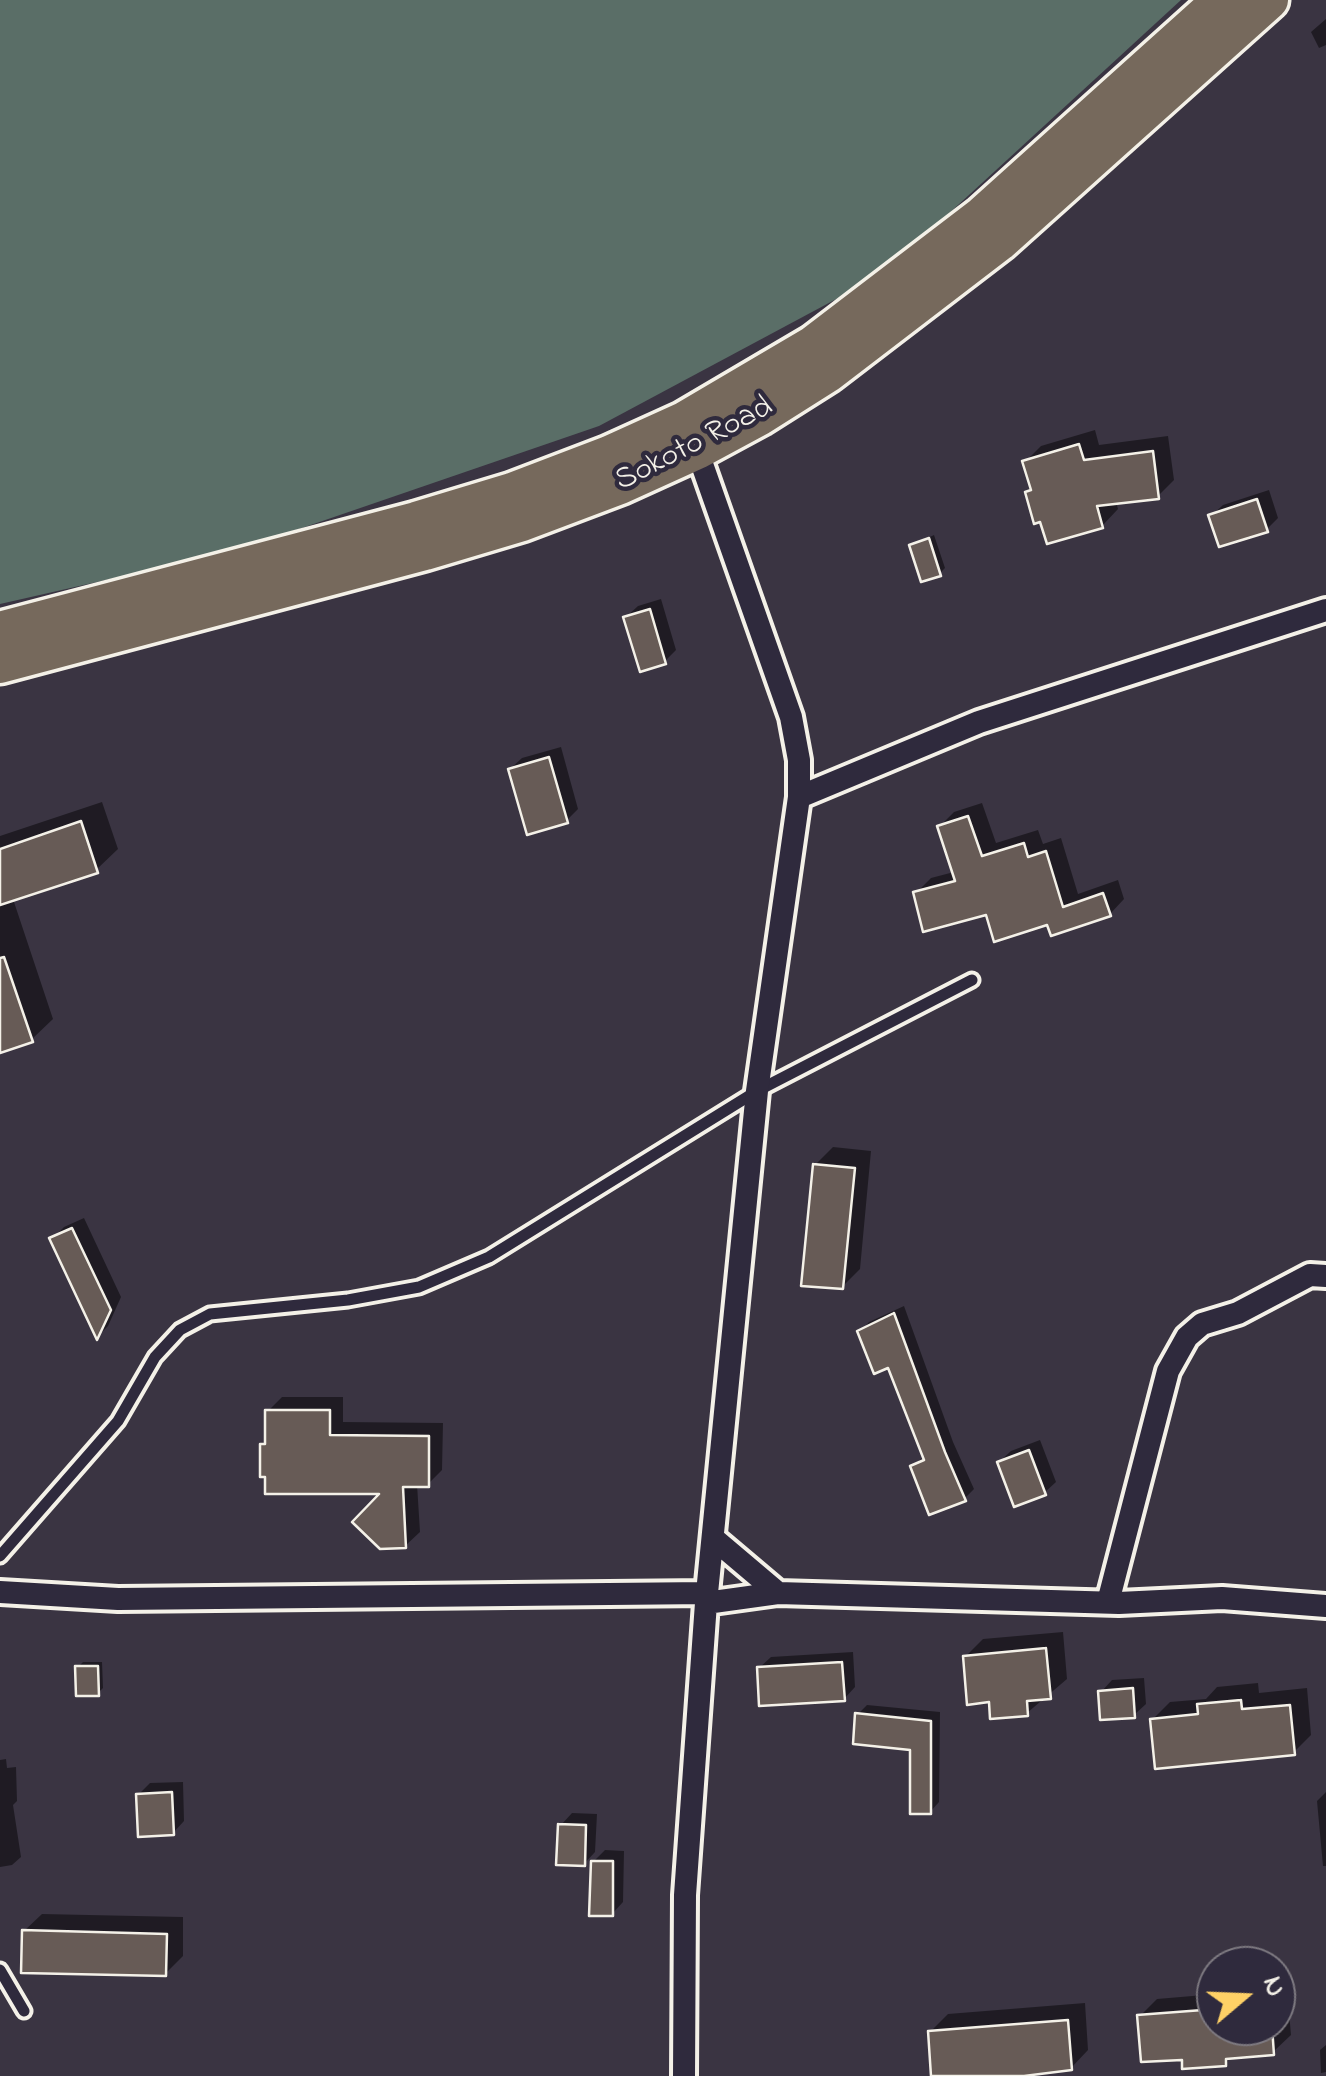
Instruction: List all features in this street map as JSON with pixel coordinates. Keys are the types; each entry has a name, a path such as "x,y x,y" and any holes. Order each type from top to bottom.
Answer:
{"main road":[{"name":"Sokoto Road","path":"0,631 512,492 684,421 813,345 983,215 1222,0"},
{"name":"Sokoto Road","path":"0,664 522,522 698,450 828,373 999,242 1269,0"}],"street":[{"path":"684,2076 685,1895 706,1598 757,1091 799,796 799,760 791,717 698,450"},
{"path":"799,796 979,722 1326,610"},
{"path":"1108,1602 1168,1371 1187,1336 1202,1324 1238,1313 1310,1275 1326,1276"},
{"path":"712,1538 778,1593"},
{"path":"0,1592 118,1599 706,1598 778,1593 1108,1602 1222,1598 1326,1606"}],"lane":[{"path":"0,1556 118,1421 155,1357 180,1330 210,1314 348,1300 420,1287 489,1256 757,1091 972,980"},
{"path":"0,1970 24,2011"}],"green space":[{"path":"0,0 1181,0 883,274 599,426 238,550 0,604"}],"building":[{"path":"1079,444 1084,460 1153,451 1159,499 1097,506 1103,528 1047,544 1040,522 1034,524 1025,492 1031,490 1022,461"},
{"path":"1257,499 1268,532 1219,547 1208,515"},
{"path":"929,538 941,576 921,582 909,545"},
{"path":"650,609 666,664 640,672 623,617"},
{"path":"549,757 568,823 527,835 508,769"},
{"path":"968,816 982,856 1024,843 1028,857 1046,851 1063,907 1103,893 1111,916 1051,936 1047,925 994,942 986,915 923,932 913,892 955,881 937,826"},
{"path":"81,821 98,873 0,905 0,849"},
{"path":"4,957 33,1042 0,1053 0,958"},
{"path":"813,1164 855,1168 843,1289 801,1286"},
{"path":"72,1228 111,1310 97,1340 49,1238"},
{"path":"894,1313 966,1501 929,1515 910,1466 924,1460 888,1368 874,1374 857,1331"},
{"path":"265,1410 330,1410 330,1435 429,1436 429,1487 403,1487 406,1548 380,1549 352,1522 379,1494 265,1494 265,1477 260,1477 260,1444 265,1444"},
{"path":"1029,1450 1046,1495 1014,1507 997,1462"},
{"path":"1046,1648 1051,1699 1027,1701 1028,1716 990,1719 989,1702 967,1705 963,1656"},
{"path":"842,1662 845,1701 759,1706 757,1667"},
{"path":"75,1666 98,1666 99,1696 76,1696"},
{"path":"1133,1688 1135,1718 1100,1720 1098,1691"},
{"path":"1241,1700 1242,1709 1290,1705 1295,1755 1155,1769 1150,1719 1198,1714 1197,1704"},
{"path":"855,1713 931,1721 931,1814 910,1814 910,1750 853,1744"},
{"path":"172,1792 174,1835 138,1837 136,1794"},
{"path":"558,1824 586,1825 585,1866 556,1865"},
{"path":"591,1861 613,1861 613,1916 589,1916"},
{"path":"22,1930 167,1934 166,1976 21,1973"},
{"path":"1196,2011 1196,2046 1273,2046 1274,2055 1226,2059 1226,2066 1182,2069 1182,2060 1141,2062 1137,2015"},
{"path":"1068,2020 1072,2070 1024,2076 931,2076 928,2031"}]}
